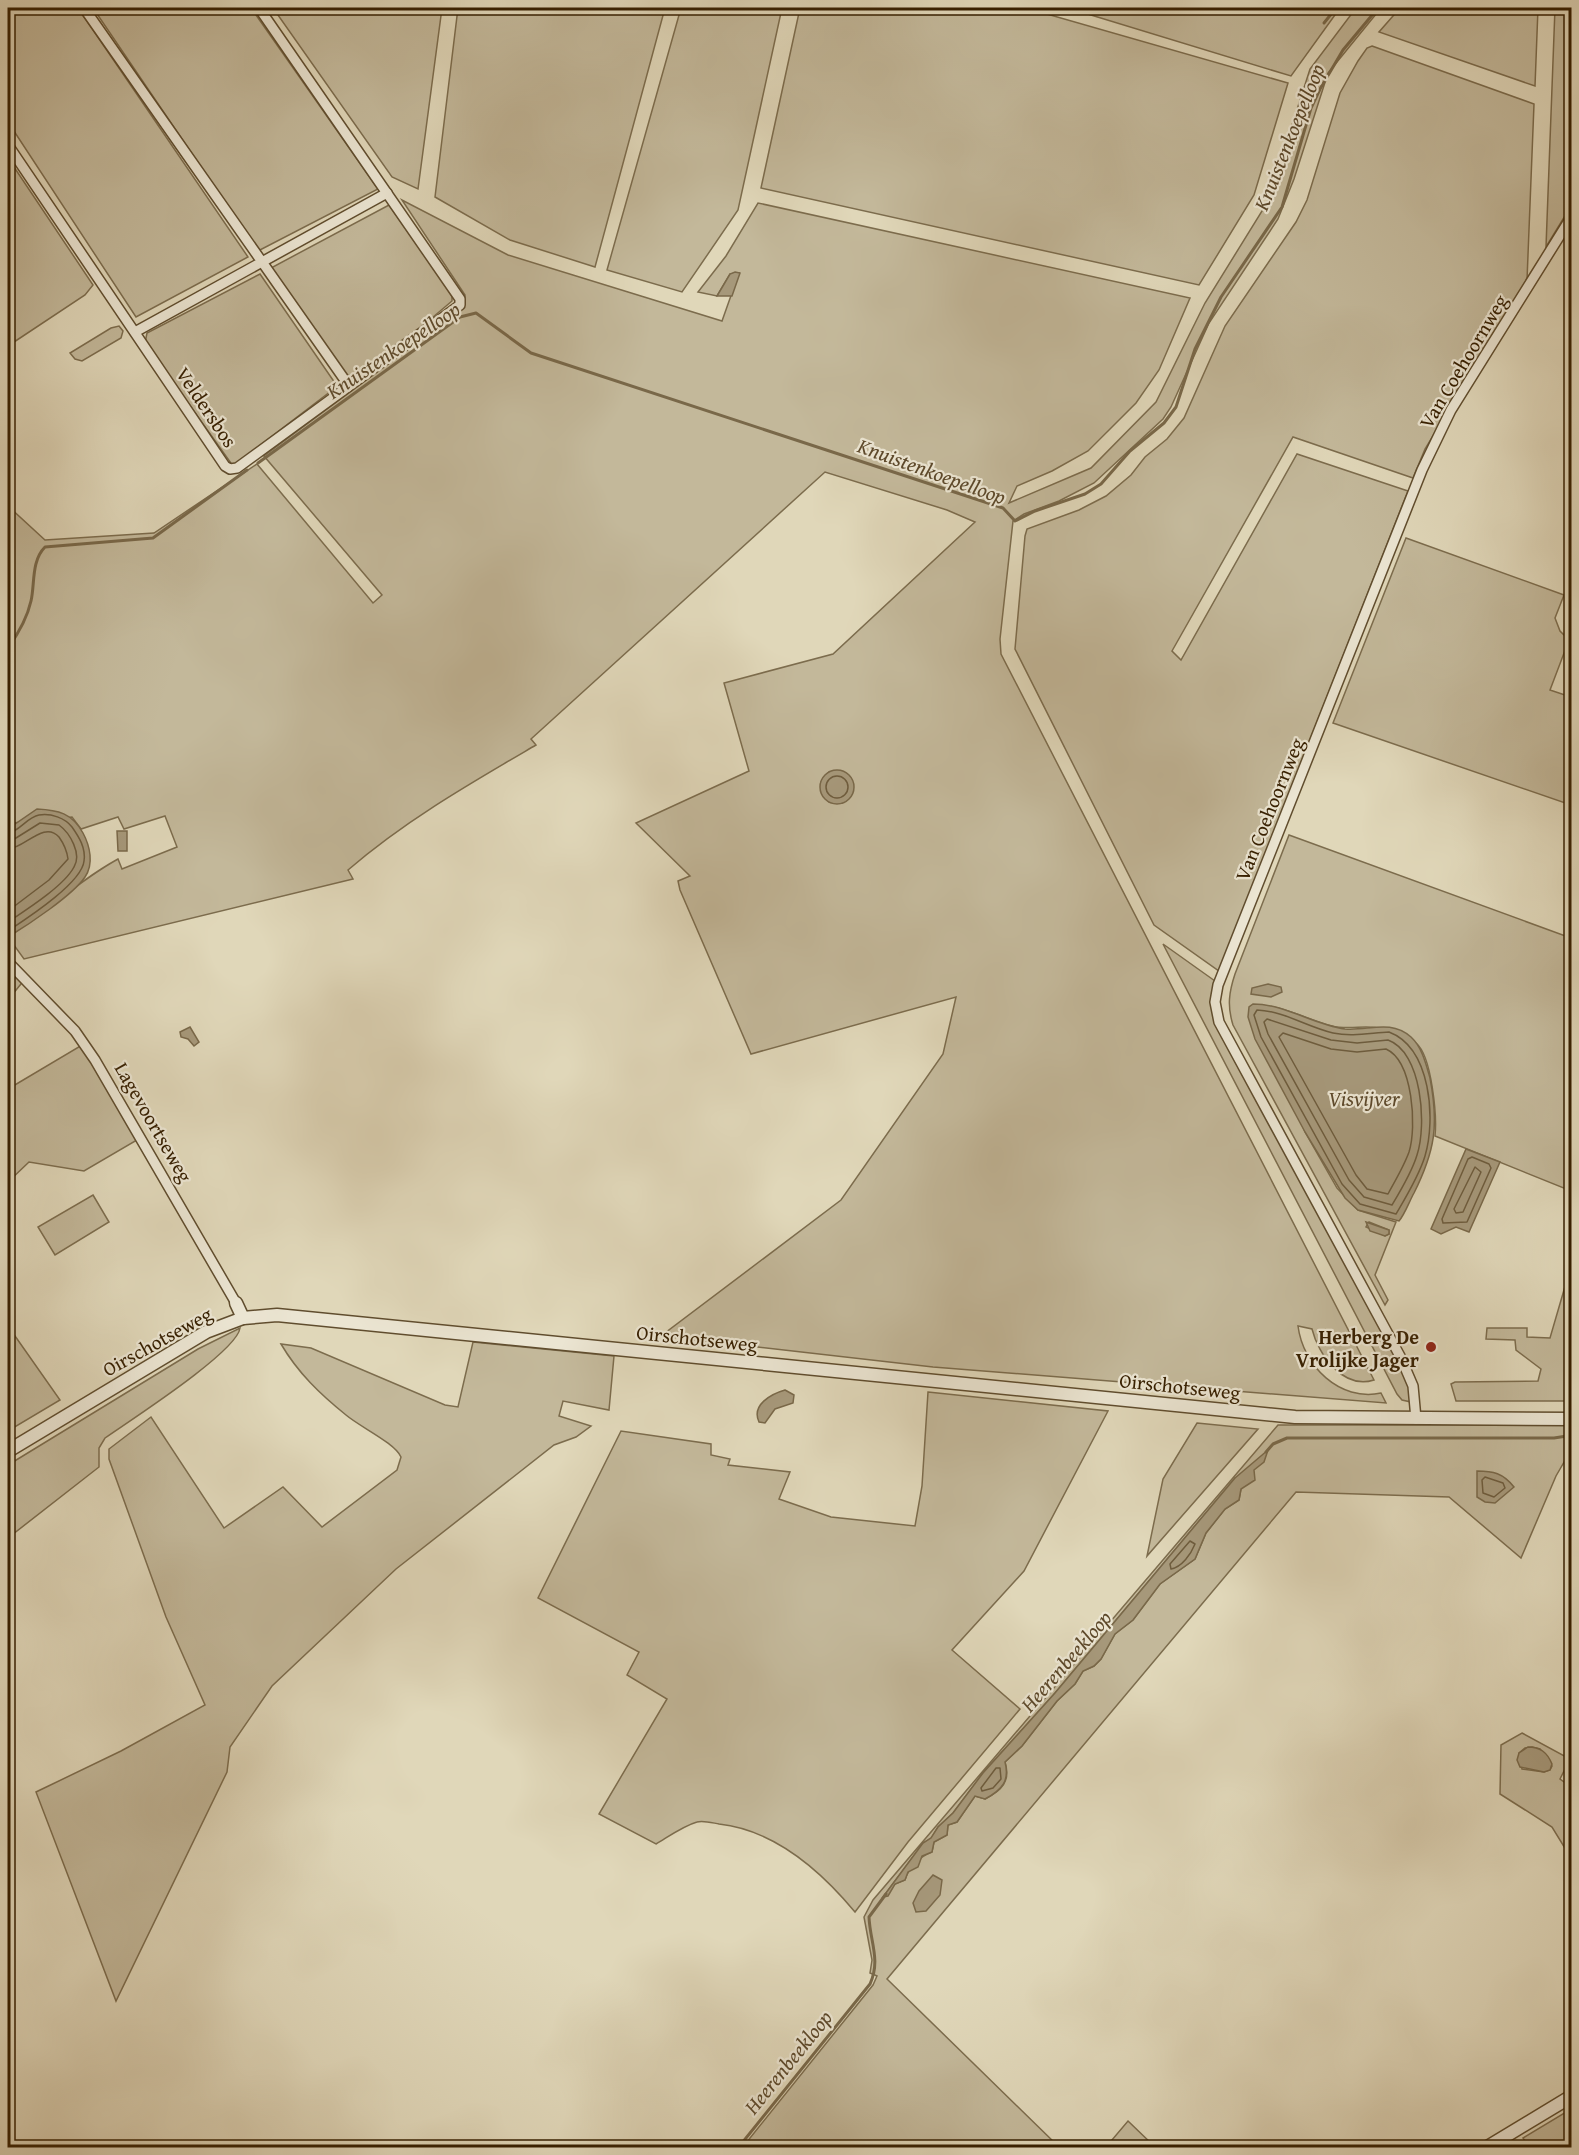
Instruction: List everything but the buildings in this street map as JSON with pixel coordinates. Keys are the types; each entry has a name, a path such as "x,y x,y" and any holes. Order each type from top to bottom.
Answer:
{"street":[{"path":"84,8 349,386"},
{"name":"Veldersbos","path":"8,145 225,466 230,470 237,468 460,305 460,298 259,8"},
{"path":"135,332 387,193"},
{"name":"Van Coehoornweg","path":"1416,1419 1413,1386 1401,1358 1219,1022 1215,1002 1218,985 1422,470 1451,410 1572,216"},
{"name":"Lagevoortseweg","path":"8,962 75,1032 95,1060 243,1318"},
{"name":"Oirschotseweg","path":"8,1451 190,1340 243,1318 277,1315 312,1316 1296,1417 1571,1419"},
{"path":"1486,2148 1572,2096"}],"shaded area":[{"path":"8,8 78,8 248,257 136,317 8,122"},
{"path":"93,8 251,8 378,189 258,251"},
{"path":"273,8 442,8 418,189 392,177"},
{"path":"458,8 665,8 595,267 510,240 435,197"},
{"path":"681,8 782,8 738,210 682,292 607,270"},
{"path":"800,8 1026,8 1288,83 1254,195 1199,285 761,188"},
{"path":"1068,8 1340,8 1291,76"},
{"path":"1356,8 1381,8 1328,73 1294,179 1278,219 1209,323 1171,407 1163,419 1094,483 1013,521 1000,639 1001,654 1374,1380 1363,1382 1342,1375 1326,1359 1312,1329 1298,1326 1307,1355 1326,1378 1338,1386 1351,1392 1381,1393 1386,1403 933,1367 661,1336 841,1200 943,1054 956,997 751,1054 680,890 678,881 690,876 636,823 749,771 724,683 833,654 975,522 947,510 825,472 531,739 536,745 439,803 393,835 348,870 353,879 24,959 8,937 89,877 118,859 122,869 177,847 165,816 124,829 118,817 81,829 72,817 13,823 8,829 8,506 45,540 154,533 257,464 373,603 382,595 264,456 464,307 465,295 402,200 508,255 722,321 739,273 730,274 717,296 698,292 726,256 758,203 1190,298 1159,370 1136,403 1088,451 1052,471 1017,486 1009,503 1091,468 1156,402 1205,303 1267,203 1310,69","holes":["829,772 842,803 829,802 821,782"]},
{"path":"1400,8 1538,8 1535,86 1379,32"},
{"path":"1555,8 1571,8 1571,206 1546,247"},
{"path":"1372,46 1534,104 1527,280 1425,449 1413,478 1293,437 1172,651 1181,660 1297,454 1408,491 1219,971 1154,925 1015,649 1025,536 1027,529 1079,510 1106,496 1131,475 1145,457 1167,439 1184,418 1225,326 1296,222 1307,200 1340,93 1358,61 1367,48"},
{"path":"14,167 93,285 85,295 8,346 8,171"},
{"path":"389,205 444,283 452,296 452,301 426,323 347,379 271,268"},
{"path":"260,274 335,383 335,388 233,466 145,343 147,333"},
{"path":"119,326 123,331 121,338 82,361 75,359 70,353 111,328"},
{"path":"1406,538 1564,595 1555,618 1560,631 1569,640 1550,690 1571,697 1571,805 1333,723"},
{"path":"1289,835 1571,938 1571,1191 1435,1136 1430,1073 1426,1060 1416,1043 1377,1028 1338,1027 1283,1009 1253,1005 1305,1132 1337,1188 1358,1210 1396,1222 1375,1275 1388,1300 1385,1305 1233,1025 1230,999 1235,974","holes":["1369,1222 1389,1230 1389,1234 1385,1236 1366,1227"]},
{"path":"1163,944 1215,981 1212,1005 1217,1027 1406,1376 1412,1391 1411,1402 1402,1400 1397,1394"},
{"path":"8,964 25,979 8,1000"},
{"path":"82,1045 137,1140 84,1171 29,1162 8,1182 8,1089"},
{"path":"93,1195 109,1222 55,1255 38,1227"},
{"path":"1566,1283 1572,1283 1571,1401 1456,1401 1451,1384 1455,1382 1538,1381 1541,1369 1516,1350 1515,1340 1486,1339 1487,1328 1527,1328 1527,1337 1550,1338"},
{"path":"8,1326 60,1400 8,1431"},
{"path":"240,1328 234,1339 202,1369 105,1438 99,1448 99,1467 8,1538 8,1465 198,1349"},
{"path":"473,1342 614,1356 609,1410 563,1401 559,1416 591,1426 576,1437 554,1445 396,1569 272,1686 230,1747 227,1772 116,2001 36,1792 121,1751 205,1705 166,1617 109,1459 109,1449 151,1417 224,1528 283,1487 322,1527 397,1470 401,1457 392,1446 352,1420 318,1391 302,1374 281,1344 311,1348 445,1405 458,1407"},
{"path":"928,1392 1108,1411 1024,1571 952,1650 1020,1709 908,1842 855,1912 812,1868 795,1855 759,1835 739,1828 699,1821 656,1844 599,1814 667,1699 627,1675 639,1652 538,1598 621,1431 711,1444 711,1455 730,1459 728,1465 790,1472 779,1499 831,1517 915,1526 922,1486"},
{"path":"1197,1423 1258,1429 1147,1556 1163,1479"},
{"path":"1278,1425 1571,1425 1571,1450 1556,1476 1521,1558 1449,1497 1296,1492 887,1979 1059,2147 742,2148 873,1985 877,1976 870,1973 872,1960 864,1917 873,1900","holes":["1235,1478 1241,1489 1239,1500 1225,1509 1206,1533 1195,1559 1160,1584 1133,1620 1115,1634 1101,1659 1094,1666 1083,1671 1075,1684 1057,1701 1022,1746 1005,1762 1007,1775 1004,1784 985,1799 975,1796 957,1822 948,1825 947,1835 934,1842 932,1852 919,1860 909,1871 905,1880 895,1884 884,1896 923,1843 931,1839 938,1827 953,1813 983,1773 1055,1693"]},
{"path":"1522,1733 1570,1759 1560,1779 1571,1787 1571,1858 1552,1827 1500,1794 1501,1745","holes":["1525,1748 1540,1749 1552,1766 1550,1770 1544,1772 1522,1769 1519,1753"]},
{"path":"1571,2109 1571,2147 1529,2147 1523,2138"},
{"path":"1128,2121 1155,2147 1106,2147"}],"water":[{"path":"740,273 732,296 717,296 730,274"},
{"path":"837,770 849,775 854,787 849,799 837,804 825,799 820,787 825,775"},
{"path":"37,809 64,814 79,826 88,844 90,855 88,872 61,901 8,937 8,829"},
{"path":"117,831 127,831 127,851 118,851"},
{"path":"1268,984 1281,987 1282,992 1271,997 1251,994 1252,988"},
{"name":"Visvijver","path":"1253,1004 1277,1007 1333,1027 1345,1029 1395,1028 1411,1037 1418,1046 1430,1078 1433,1095 1433,1137 1427,1164 1399,1221 1358,1210 1345,1198 1305,1132 1255,1039 1248,1017 1249,1007"},
{"path":"190,1027 199,1042 194,1046 188,1039 181,1037 180,1032"},
{"path":"1466,1149 1500,1162 1469,1232 1456,1227 1441,1234 1431,1229"},
{"path":"1366,1222 1389,1230 1389,1234 1385,1236 1370,1231"},
{"path":"785,1390 794,1395 793,1403 775,1409 765,1423 759,1422 757,1416 760,1405 774,1394"},
{"path":"1268,1450 1264,1462 1254,1470 1255,1480 1241,1489 1239,1500 1225,1509 1206,1533 1195,1559 1160,1584 1133,1620 1115,1634 1101,1659 1094,1666 1083,1671 1075,1684 1057,1701 1022,1746 1005,1762 1006,1775 1000,1788 985,1799 975,1796 957,1822 948,1825 947,1835 934,1842 932,1852 922,1856 918,1867 908,1872 905,1880 895,1884 888,1896 883,1897 923,1843 931,1838 938,1827 953,1813 983,1773 1055,1693 1235,1478"},
{"path":"1477,1471 1497,1474 1514,1487 1495,1503 1485,1502 1477,1497"},
{"path":"1528,1747 1540,1749 1548,1756 1552,1764 1550,1770 1544,1772 1520,1767 1517,1760 1519,1753"},
{"path":"933,1875 942,1880 940,1895 926,1911 916,1912 913,1903 919,1891"}],"waterway":[{"path":"1324,23 1336,8"},
{"name":"Knuistenkoepelloop","path":"258,463 460,317 476,313 531,353 1003,508 1015,521 1035,511 1085,494 1101,484 1130,451 1164,423 1176,407 1195,349 1221,297 1282,207 1311,108 1320,89 1343,50 1378,8"},
{"name":"Knuistenkoepelloop","path":"8,648 27,614 31,601 35,566 45,547 153,538 247,470"},
{"name":"Heerenbeekloop","path":"1266,1452 1273,1444 1287,1438 1554,1438 1567,1436 1572,1431"},
{"name":"Heerenbeekloop","path":"738,2148 870,1984 875,1959 869,1917 886,1894"}],"place":[{"name":"Herberg De Vrolijke Jager","path":"1431,1347"}]}
